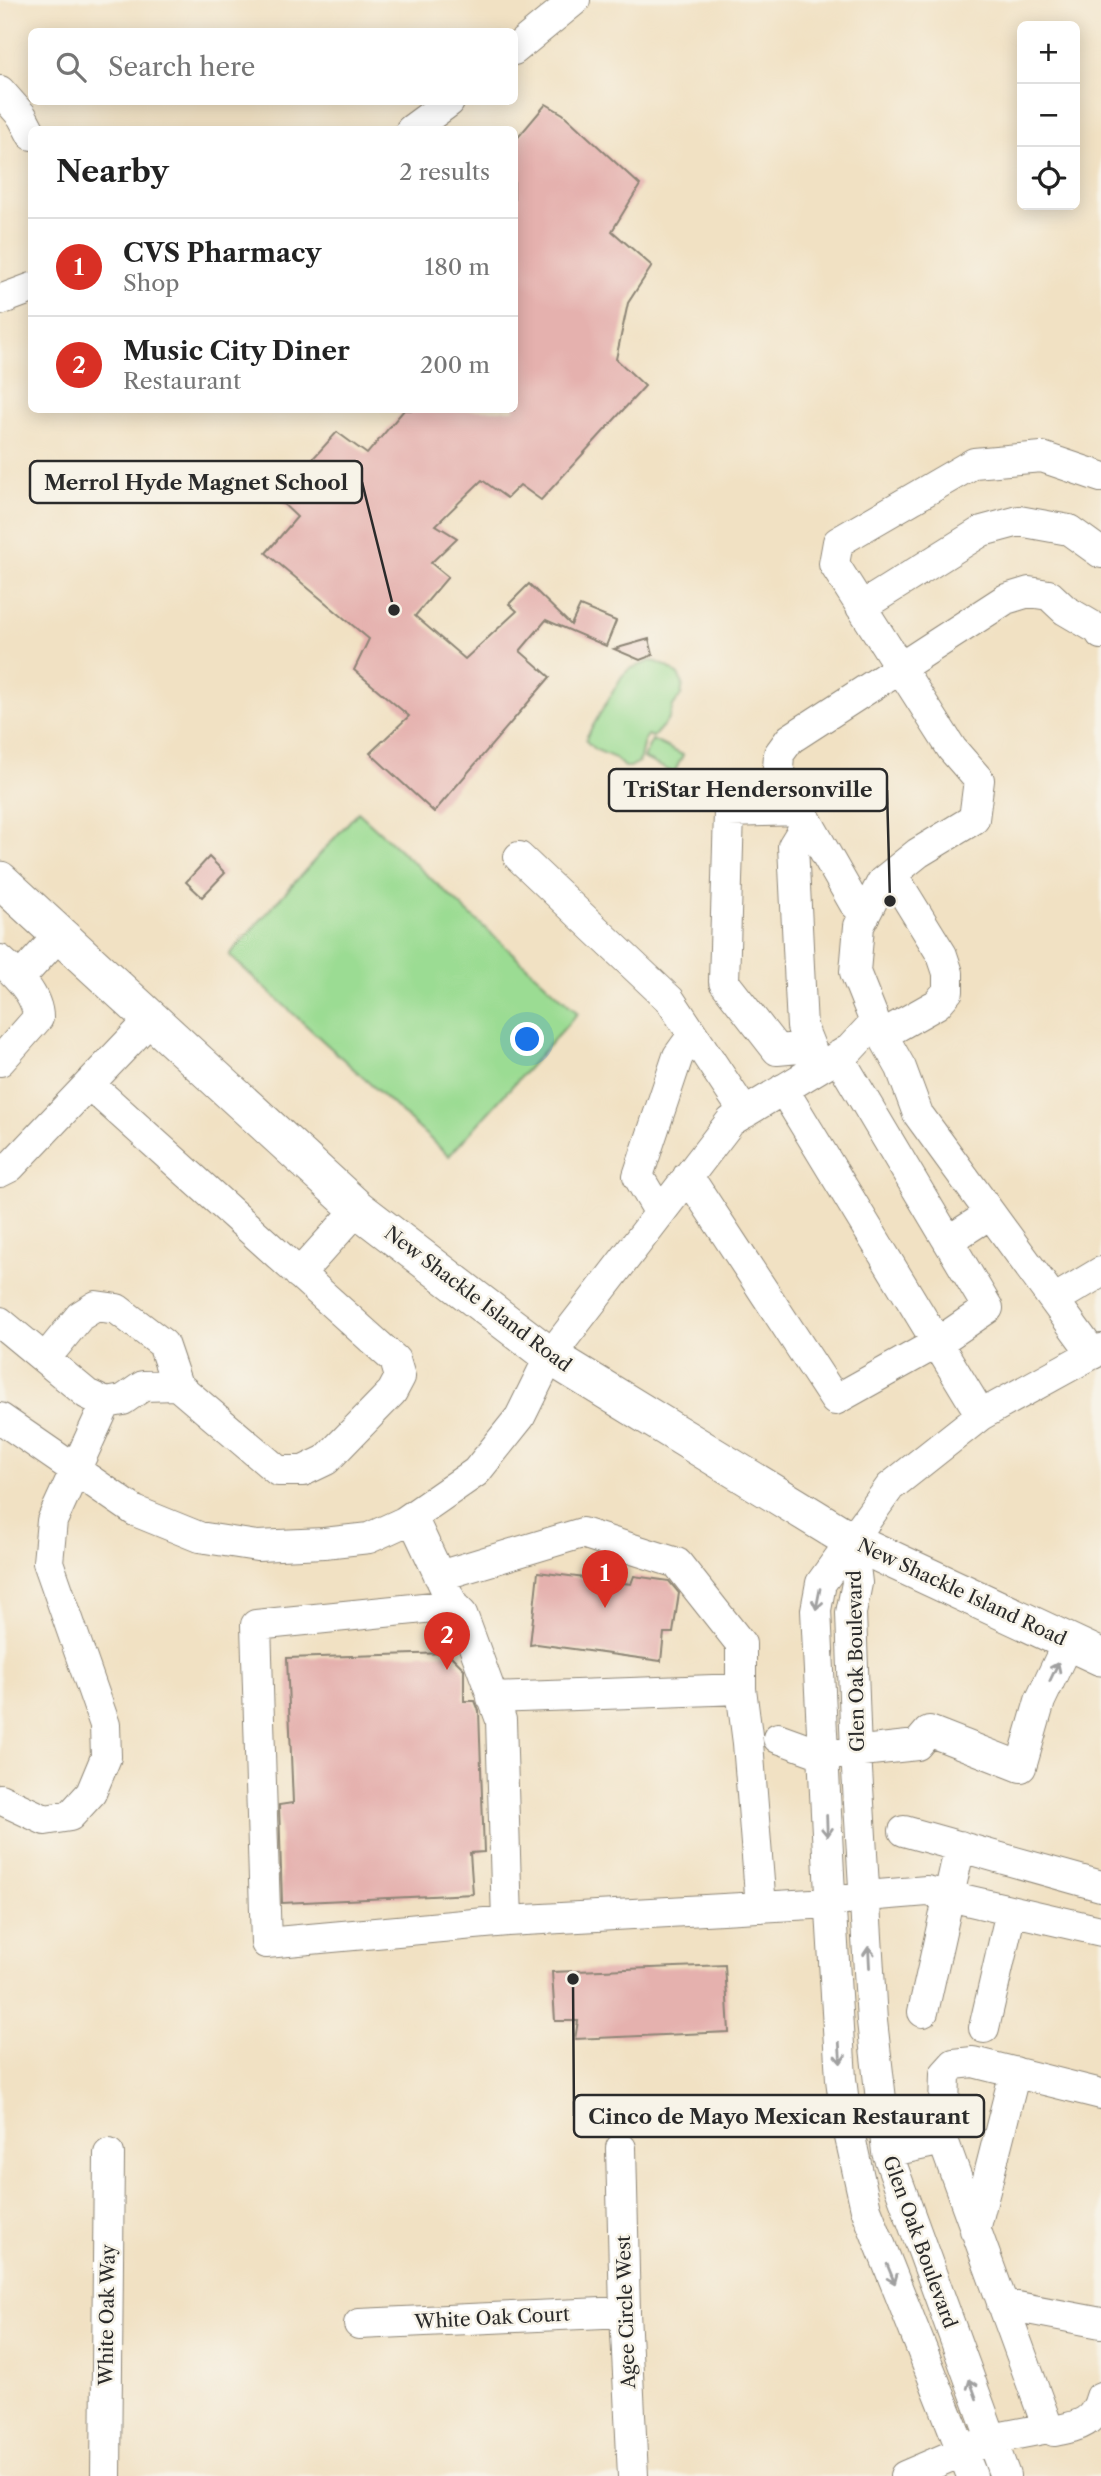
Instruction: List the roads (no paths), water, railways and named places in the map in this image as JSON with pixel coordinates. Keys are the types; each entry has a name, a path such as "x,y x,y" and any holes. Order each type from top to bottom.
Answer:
{"main road":[{"name":"New Shackle Island Road","path":"0,880 358,1209 550,1356 852,1541 1101,1657"}],"street":[{"path":"518,47 575,0"},
{"path":"0,91 22,116 28,127"},
{"path":"416,126 445,105"},
{"path":"0,300 28,290"},
{"path":"852,1541 890,1487 981,1415 1097,1352 1054,1300 918,1114 901,1068 879,1028 855,972 859,926 882,882 918,853 974,818 979,780 952,748 834,564 838,542 974,463 1042,457 1101,477"},
{"path":"861,607 982,531 1019,521 1069,530 1101,553"},
{"path":"865,914 854,903 778,770 779,754 790,739 1006,598 1028,592 1049,595 1065,610 1100,631"},
{"path":"803,817 729,811 724,982 777,1050 823,1057"},
{"path":"688,1176 835,1400 937,1343 988,1308 948,1241 802,1027 793,846 803,817"},
{"path":"519,857 670,1000 745,1113"},
{"path":"0,1418 135,1511 199,1537 257,1546 369,1538 412,1517 476,1472 520,1417 550,1356 731,1121 783,1089 823,1057 850,1049 879,1028 937,1004 947,991 948,973 942,955 892,874"},
{"path":"0,1061 38,1018 38,1010 10,969 60,935"},
{"path":"0,1172 10,1167 150,1019"},
{"path":"660,1213 638,1176 678,1056 693,1035"},
{"path":"45,1359 80,1316 96,1306 117,1309 163,1344 177,1385 278,1471 303,1471 326,1460 392,1392 400,1377 395,1360 89,1084"},
{"path":"783,1089 981,1415"},
{"path":"299,1274 358,1209"},
{"path":"948,1241 990,1214"},
{"path":"1054,1300 1101,1272"},
{"path":"0,1322 87,1394 106,1403 123,1400 142,1386 177,1385"},
{"path":"0,1799 45,1820 70,1816 91,1793 106,1757 105,1724 48,1562 52,1521 106,1403"},
{"path":"412,1517 453,1605 462,1614 501,1720 507,1921"},
{"path":"439,1576 582,1533 677,1563 741,1644 741,1689 761,1907"},
{"name":"Glen Oak Boulevard","path":"852,1541 821,1583 816,1610 841,2079 846,2119 866,2210 967,2464"},
{"name":"Glen Oak Boulevard","path":"852,1541 857,1583 851,1613 856,1753 872,2021 887,2152 1005,2476"},
{"path":"453,1605 256,1625 266,1943 507,1921 830,1903 866,1896 927,1891 1101,1931"},
{"path":"778,1738 825,1755 918,1745 929,1731 1021,1767 1040,1701 1068,1642"},
{"path":"492,1698 741,1689"},
{"path":"748,1743 778,1738 822,1712"},
{"path":"904,1831 1101,1886"},
{"path":"923,2012 960,1846"},
{"path":"984,2028 1011,1911"},
{"path":"1048,2428 943,2140 945,2074 954,2064 973,2062 1101,2094"},
{"path":"975,2230 1015,2072"},
{"path":"887,2152 943,2140"},
{"name":"Agee Circle West","path":"621,2148 633,2476"},
{"name":"White Oak Way","path":"106,2476 109,2154"},
{"path":"1002,2304 1101,2323"},
{"name":"White Oak Court","path":"359,2324 625,2312"},
{"path":"905,2476 967,2464 991,2439 1048,2428 1054,2431 1078,2427 1094,2413 1101,2397"}],"place":[{"name":"Merrol Hyde Magnet School","path":"394,610"},
{"name":"TriStar Hendersonville","path":"890,901"},
{"name":"CVS Pharmacy","path":"605,1608"},
{"name":"Music City Diner","path":"447,1670"},
{"name":"Cinco de Mayo Mexican Restaurant","path":"573,1979"}]}
